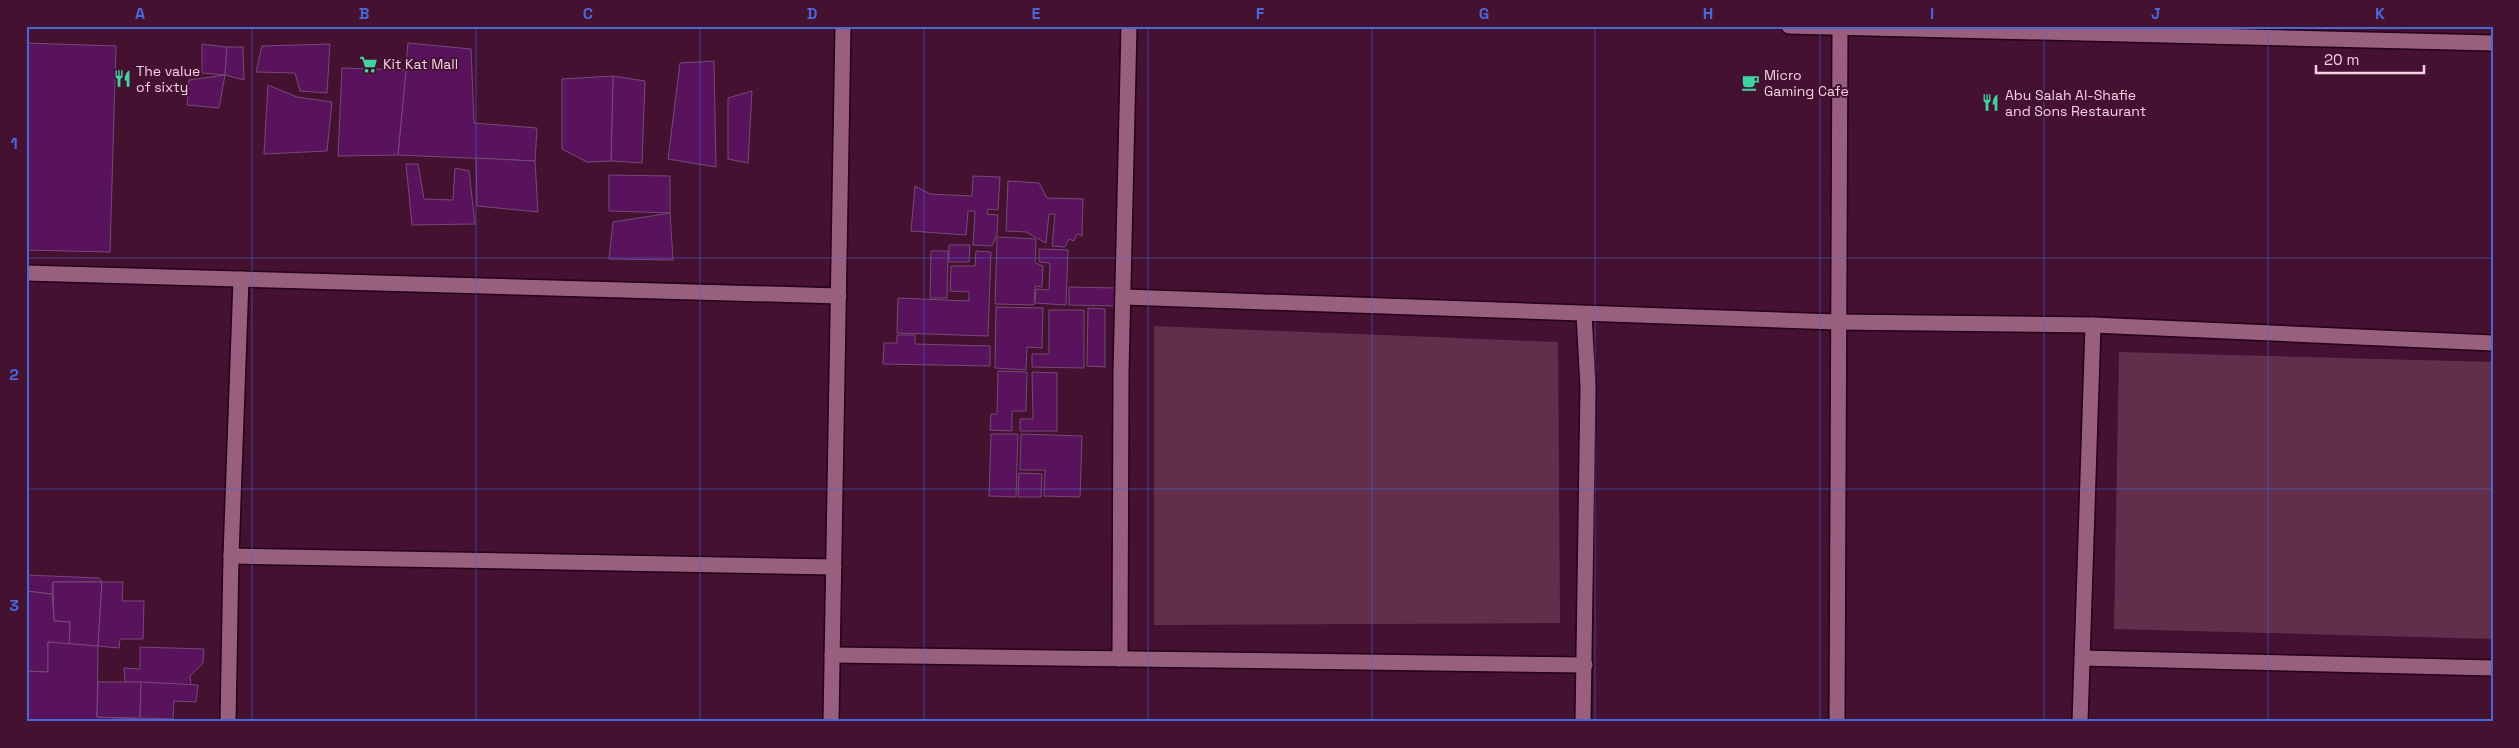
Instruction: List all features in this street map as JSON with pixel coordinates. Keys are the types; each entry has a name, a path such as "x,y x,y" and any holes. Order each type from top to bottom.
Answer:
{"street":[{"path":"831,722 843,26"},
{"path":"1120,659 1122,372 1129,26"},
{"path":"1789,26 2493,43"},
{"path":"1837,722 1837,322 1840,28"},
{"path":"26,273 839,296"},
{"path":"228,722 231,556 241,279"},
{"path":"1124,297 1837,322 2093,325 2493,343"},
{"path":"1583,722 1588,387 1584,314"},
{"path":"2080,722 2093,325"},
{"path":"231,556 834,568"},
{"path":"832,655 1585,665"},
{"path":"2082,658 2493,668"}],"shaded area":[{"path":"1154,326 1558,342 1560,623 1154,625"},
{"path":"2119,352 2493,362 2493,639 2114,629"}],"building":[{"path":"26,43 116,46 110,252 26,250"},
{"path":"408,43 471,49 474,123 537,128 535,161 398,155"},
{"path":"202,44 227,47 225,75 202,73"},
{"path":"330,44 327,93 300,91 295,73 256,72 262,46"},
{"path":"227,47 243,47 244,80 225,75"},
{"path":"714,61 716,167 668,159 680,63"},
{"path":"342,68 406,70 398,155 338,156"},
{"path":"225,75 219,108 187,105 189,80"},
{"path":"613,76 645,81 642,163 611,161"},
{"path":"613,76 611,161 587,162 562,149 562,79"},
{"path":"268,85 297,97 332,102 327,151 264,154"},
{"path":"752,91 748,163 728,159 728,98"},
{"path":"476,158 535,161 538,212 477,206"},
{"path":"406,164 418,164 424,199 453,200 455,168 469,171 475,224 412,225"},
{"path":"609,175 670,176 670,213 609,211"},
{"path":"973,176 1000,177 998,210 988,209 987,214 998,215 997,234 992,246 973,245 975,211 968,211 966,235 911,231 915,186 930,194 972,196"},
{"path":"1008,181 1039,183 1047,198 1083,199 1082,236 1077,234 1074,241 1069,239 1065,247 1052,246 1055,214 1049,214 1046,243 1026,232 1006,231"},
{"path":"670,213 673,260 609,259 613,222"},
{"path":"997,237 1036,239 1035,263 1043,266 1042,287 1035,286 1034,305 995,304"},
{"path":"949,245 970,245 969,262 949,262"},
{"path":"1039,249 1068,250 1066,305 1035,303 1036,289 1049,290 1050,263 1039,262"},
{"path":"931,251 948,251 947,298 930,298"},
{"path":"976,251 991,252 988,336 897,333 898,298 969,301 969,292 950,291 951,266 975,266"},
{"path":"1069,287 1116,288 1116,306 1069,305"},
{"path":"996,307 1043,308 1042,348 1027,347 1026,370 995,368"},
{"path":"1088,308 1105,309 1105,367 1087,366"},
{"path":"1049,310 1084,310 1084,368 1032,367 1032,354 1049,354"},
{"path":"897,335 915,335 915,344 990,346 990,366 883,364 884,343 897,343"},
{"path":"998,371 1027,372 1026,411 1012,411 1012,431 990,430 991,414 997,414"},
{"path":"1032,372 1057,373 1057,431 1020,431 1020,419 1033,419"},
{"path":"991,434 1018,434 1016,497 989,496"},
{"path":"1021,434 1082,436 1080,497 1044,496 1045,470 1020,470"},
{"path":"1019,473 1042,474 1041,497 1018,497"},
{"path":"26,575 99,578 102,582 53,582 52,594 26,591"},
{"path":"53,582 102,582 98,646 69,644 70,622 54,621"},
{"path":"102,582 123,582 122,601 144,601 143,639 120,639 119,648 98,646"},
{"path":"26,591 52,594 54,621 70,622 69,644 48,642 48,672 26,671"},
{"path":"48,642 98,646 97,717 205,722 26,722 26,671 48,672"},
{"path":"140,647 204,649 203,663 190,676 191,685 125,682 124,668 140,669"},
{"path":"98,682 141,682 140,718 97,717"},
{"path":"141,682 198,685 196,702 174,701 173,719 140,718"}],"place":[{"name":"Kit Kat Mall","path":"369,64"},
{"name":"The value of sixty","path":"122,79"},
{"name":"Micro Gaming Cafe","path":"1750,83"},
{"name":"Abu Salah Al-Shafie and Sons Restaurant","path":"1991,103"}]}
